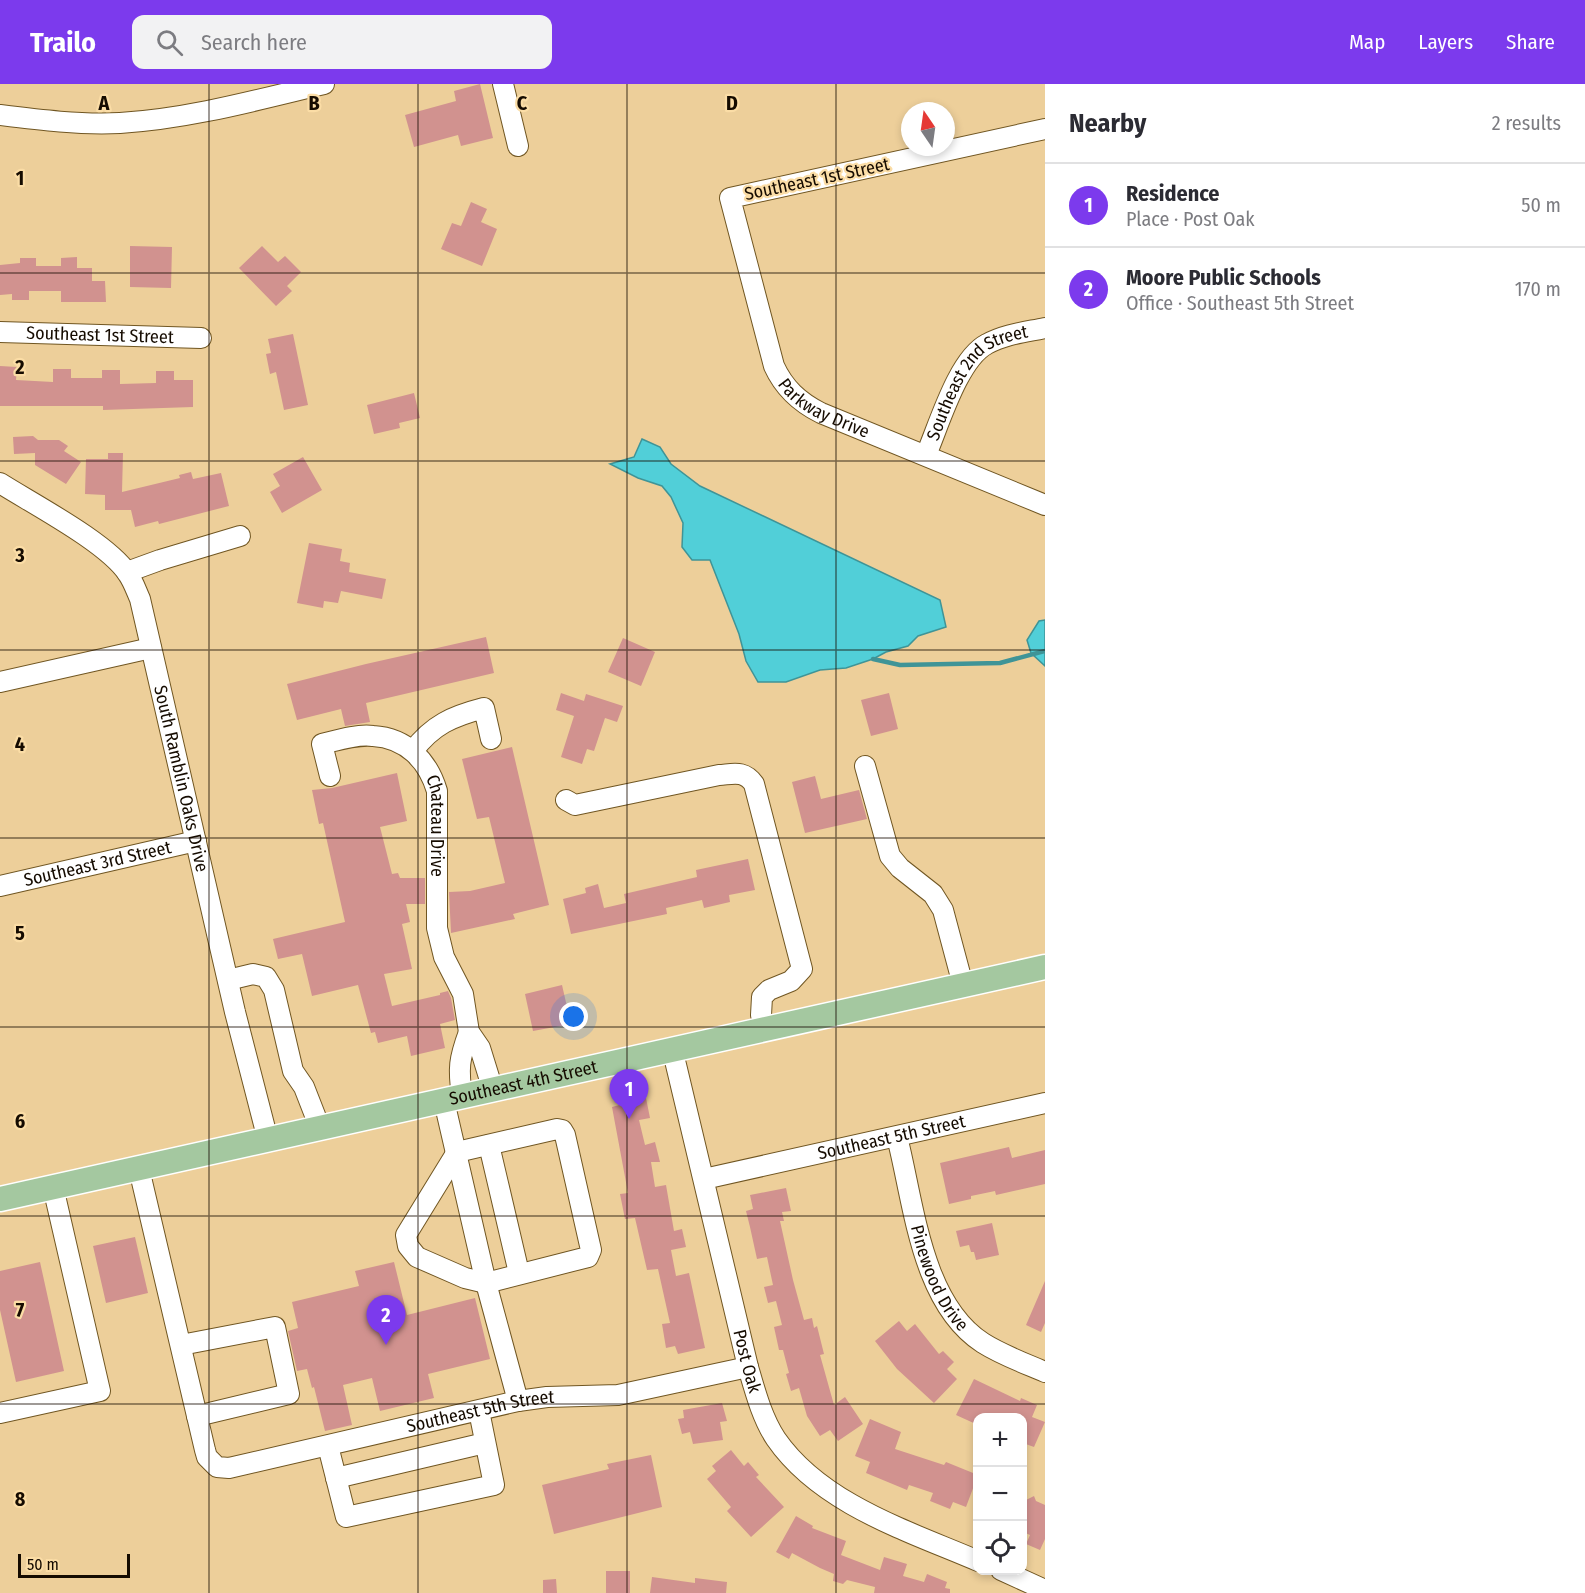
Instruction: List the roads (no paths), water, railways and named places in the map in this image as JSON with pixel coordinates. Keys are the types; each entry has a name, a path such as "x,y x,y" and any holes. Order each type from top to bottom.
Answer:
{"main road":[{"name":"Southeast 4th Street","path":"0,1199 1045,967"}],"street":[{"path":"0,115 74,123 121,123 198,112 324,84"},
{"path":"503,84 518,146"},
{"name":"Southeast 1st Street","path":"730,198 1045,129"},
{"name":"Parkway Drive","path":"730,198 768,347 780,380 790,392 805,405 1045,505"},
{"name":"Southeast 2nd Street","path":"926,455 952,391 973,356 984,345 998,338 1045,328"},
{"name":"Southeast 1st Street","path":"0,332 201,338"},
{"name":"South Ramblin Oaks Drive","path":"0,483 87,537 116,559 127,572 140,599 228,980 268,1140"},
{"path":"127,572 240,536"},
{"path":"0,682 151,648"},
{"path":"413,751 423,736 436,726 484,708 491,739"},
{"name":"Chateau Drive","path":"330,776 322,744 373,735 396,741 413,751 424,762 432,776 437,791 437,928 444,957 463,994 469,1032 480,1048 494,1090"},
{"path":"865,766 890,856 900,868 933,894 943,910 963,985"},
{"path":"566,800 575,805 719,775 740,774 749,777 754,784 802,969 791,981 769,990 762,997 761,1015 765,1028"},
{"name":"Southeast 3rd Street","path":"0,886 196,841"},
{"path":"228,980 253,975 266,977 274,990 293,1071 304,1087 320,1128"},
{"name":"Chateau Drive","path":"469,1032 462,1052 453,1099 457,1152 486,1283 518,1401"},
{"name":"Post Oak","path":"672,1048 748,1367 761,1408 775,1438 809,1477 845,1501 973,1559"},
{"name":"Southeast 5th Street","path":"704,1179 1045,1103"},
{"path":"557,1129 562,1130 565,1135 590,1254 588,1257 486,1283 465,1278 417,1257 408,1245 406,1236 457,1152 557,1129"},
{"name":"Pinewood Drive","path":"897,1137 923,1249 934,1282 943,1300 952,1313 982,1343 1045,1372"},
{"path":"489,1145 519,1273"},
{"path":"139,1168 197,1416 289,1394 274,1327 181,1345"},
{"path":"0,1413 100,1391 53,1187"},
{"name":"Southeast 5th Street","path":"197,1416 207,1457 217,1467 229,1468 518,1401 547,1397 618,1395 748,1367"},
{"path":"328,1446 346,1518 494,1485 479,1411"},
{"path":"336,1478 485,1443"},
{"path":"1011,1575 1045,1590"}],"water":[{"path":"642,439 660,447 671,464 700,486 940,600 946,627 918,636 908,646 846,668 820,670 786,682 758,682 746,661 739,634 710,560 692,560 682,547 683,523 671,497 662,486 638,478 610,464 634,457"},
{"path":"1045,620 1045,666 1031,653 1027,640 1039,621"}],"waterway":[{"path":"873,659 900,665 1000,663 1045,651"}],"place":[{"name":"Residence","path":"629,1119"},
{"name":"Moore Public Schools","path":"386,1345"}]}
